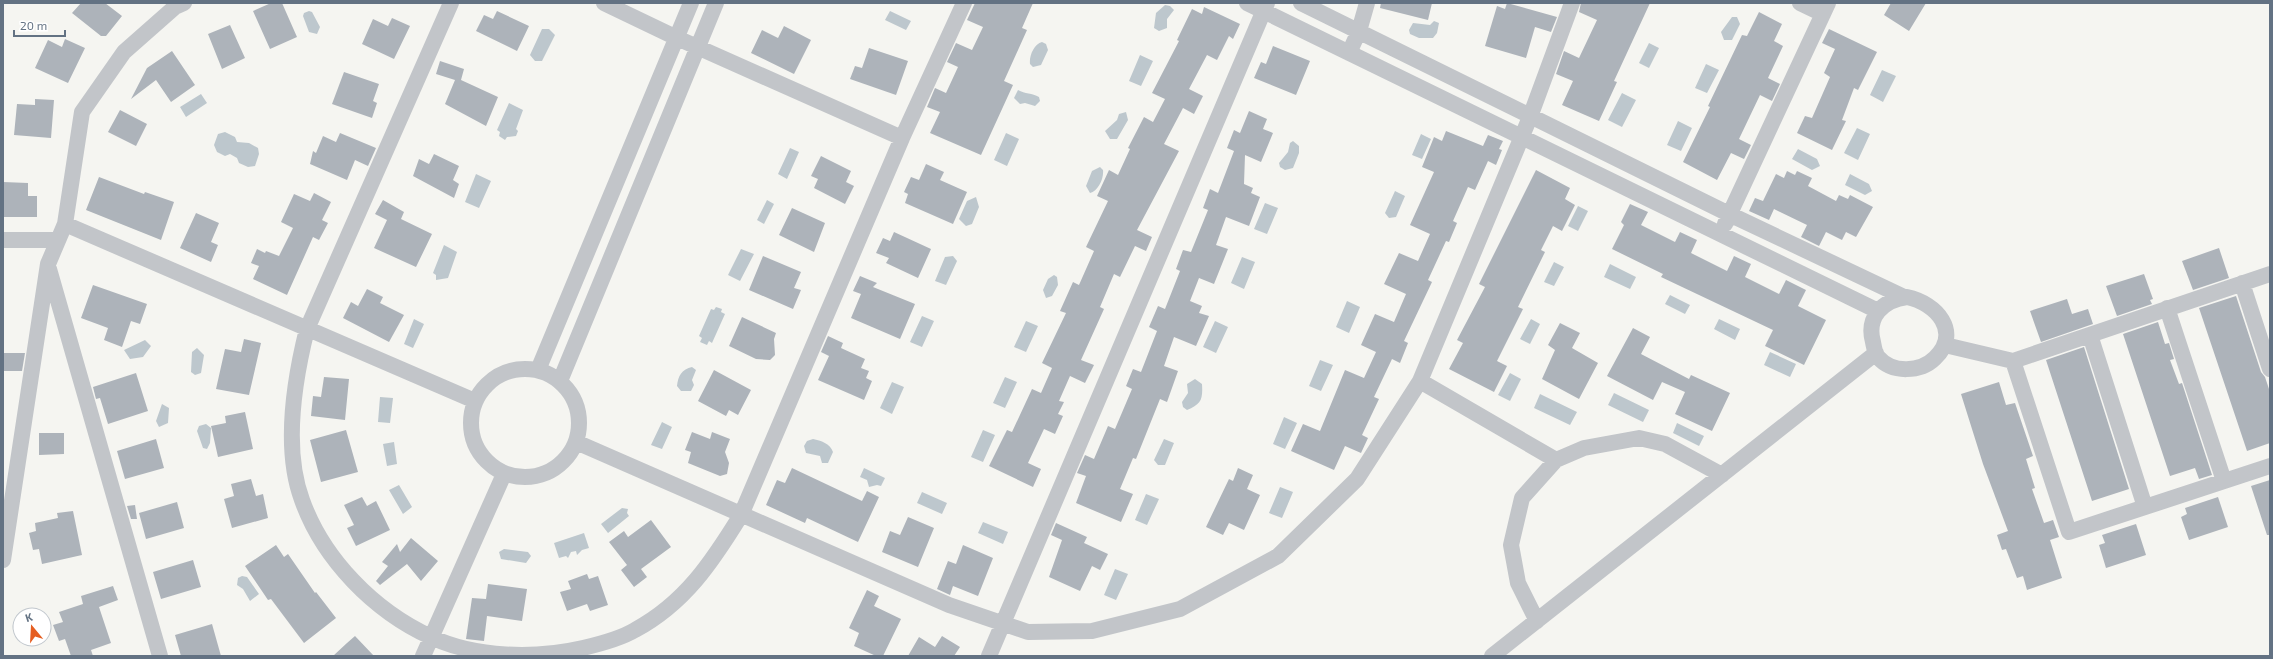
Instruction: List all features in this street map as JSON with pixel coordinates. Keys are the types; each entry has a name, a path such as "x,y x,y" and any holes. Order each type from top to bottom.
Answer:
{"street":[{"path":"3,560 48,264 65,224 82,112 124,52 175,7 184,3"},
{"path":"451,3 306,329 295,374 292,429 296,475 302,500 313,525 329,551 364,592 405,622 431,637 464,648 506,654 559,654 599,644 634,631 668,609 699,578 741,515 902,138 964,3"},
{"path":"604,3 677,38 902,138"},
{"path":"538,370 691,3"},
{"path":"560,382 716,3"},
{"path":"1248,3 1265,7 1349,53 1878,311"},
{"path":"1301,3 1729,214 1904,297 1921,300 1932,307 1941,317 1945,330 1945,345 1928,365 1913,370 1898,368 1886,363 1876,353 1871,335 1874,314 1895,299 1904,297"},
{"path":"1349,53 1359,31 1367,3"},
{"path":"576,442 949,605 1028,632 1092,631 1180,609 1278,556 1357,480 1420,381 1522,138 1572,3"},
{"path":"1720,235 1825,8 1800,3"},
{"path":"989,656 1265,7"},
{"path":"65,224 475,401"},
{"path":"3,240 58,240"},
{"path":"48,264 160,656"},
{"path":"1945,345 2013,361 2270,274"},
{"path":"2242,283 2270,369"},
{"path":"2167,308 2224,481"},
{"path":"2090,335 2145,507"},
{"path":"1492,656 1876,353"},
{"path":"2013,361 2070,532 2270,466"},
{"path":"524,369 538,370 560,382 572,394 578,409 580,426 576,442 568,457 556,468 541,475 524,478 504,474 483,458 475,445 471,431 471,416 475,401 484,388 495,378 508,372 524,369"},
{"path":"1420,381 1556,460"},
{"path":"1537,621 1518,583 1511,545 1522,498 1556,460 1584,448 1639,438 1664,444 1722,476"},
{"path":"423,656 504,474"}],"shaded area":[{"path":"1165,5 1170,6 1174,10 1167,19 1167,28 1159,31 1154,28 1156,13"},
{"path":"309,11 312,12 320,27 317,34 309,32 303,16 304,13"},
{"path":"890,11 911,21 906,30 885,20"},
{"path":"1732,17 1737,17 1740,24 1732,40 1724,40 1721,32"},
{"path":"1434,21 1439,23 1437,33 1433,38 1419,38 1410,34 1409,30 1413,23 1430,25"},
{"path":"542,29 549,29 555,35 542,61 535,61 530,55"},
{"path":"1042,42 1046,44 1048,50 1041,65 1033,67 1030,64 1031,54 1034,48"},
{"path":"1649,43 1659,48 1649,68 1639,63"},
{"path":"1140,55 1153,61 1141,86 1129,81"},
{"path":"1706,64 1719,70 1707,93 1695,88"},
{"path":"1882,70 1896,76 1883,102 1870,95"},
{"path":"1018,90 1039,97 1040,101 1035,106 1025,103 1020,104 1014,98"},
{"path":"1622,93 1636,100 1622,127 1608,120"},
{"path":"201,94 207,103 186,117 180,107"},
{"path":"509,103 523,110 516,129 518,131 516,136 507,137 505,140 499,136 500,132 497,130"},
{"path":"1126,112 1128,120 1117,139 1110,139 1105,131 1117,120 1119,114"},
{"path":"1678,121 1692,128 1681,151 1667,145"},
{"path":"1857,128 1870,134 1858,160 1844,153"},
{"path":"225,132 235,137 237,142 249,143 258,148 259,154 255,166 248,167 239,163 237,158 230,154 225,156 217,152 214,145 218,134"},
{"path":"1006,133 1019,139 1007,166 994,160"},
{"path":"1421,134 1431,139 1422,159 1412,155"},
{"path":"1293,141 1299,146 1299,153 1293,168 1285,170 1280,167 1279,163 1288,152 1290,143"},
{"path":"790,148 799,152 787,179 778,174"},
{"path":"1798,149 1817,159 1820,166 1812,170 1792,159"},
{"path":"1100,167 1103,170 1101,181 1096,190 1090,193 1086,186 1092,171"},
{"path":"476,174 491,181 479,208 465,202"},
{"path":"1850,174 1869,184 1872,191 1865,195 1845,185"},
{"path":"1395,191 1405,196 1396,217 1389,218 1385,213"},
{"path":"976,197 979,207 972,224 966,226 959,219 967,201"},
{"path":"767,200 774,204 764,224 757,220"},
{"path":"1265,203 1278,208 1267,234 1254,229"},
{"path":"1578,206 1588,211 1578,231 1568,226"},
{"path":"444,245 457,252 448,278 436,280 436,275 433,273"},
{"path":"741,249 754,254 740,281 728,275"},
{"path":"953,256 957,261 946,285 935,281 945,257"},
{"path":"1242,257 1255,262 1244,289 1231,283"},
{"path":"1554,262 1564,267 1554,286 1544,282"},
{"path":"1610,264 1636,277 1630,289 1604,277"},
{"path":"1054,275 1057,277 1058,285 1052,296 1046,298 1043,290 1048,279"},
{"path":"1670,295 1690,305 1685,314 1665,304"},
{"path":"1347,301 1360,307 1349,333 1336,327"},
{"path":"716,307 722,309 721,312 725,314 712,343 709,341 707,345 700,342 702,338 699,336 711,309 714,310"},
{"path":"922,316 934,321 922,347 910,342"},
{"path":"414,319 424,324 413,348 404,344"},
{"path":"1531,319 1540,324 1530,344 1520,339"},
{"path":"1719,319 1740,329 1735,340 1714,329"},
{"path":"1026,321 1038,326 1026,352 1014,347"},
{"path":"1215,321 1228,327 1216,353 1203,347"},
{"path":"145,340 151,346 143,357 130,359 124,350"},
{"path":"197,348 204,355 201,373 195,375 191,372 192,352"},
{"path":"1770,352 1796,364 1790,377 1764,365"},
{"path":"1320,360 1333,365 1321,391 1309,386"},
{"path":"692,367 696,370 692,380 694,385 691,391 681,391 677,386 678,379 683,371"},
{"path":"1510,373 1521,379 1510,401 1498,395"},
{"path":"1005,377 1017,382 1005,408 993,403"},
{"path":"1195,379 1202,384 1201,398 1195,406 1187,410 1183,407 1182,402 1188,393 1187,384"},
{"path":"892,382 904,387 892,414 880,408"},
{"path":"1614,393 1649,410 1643,422 1608,405"},
{"path":"1540,394 1577,412 1570,425 1534,408"},
{"path":"380,397 393,398 390,423 378,422"},
{"path":"162,404 169,408 168,423 159,427 156,421"},
{"path":"1284,417 1297,423 1285,449 1273,444"},
{"path":"662,422 672,427 662,449 651,445"},
{"path":"1677,423 1704,436 1699,446 1673,433"},
{"path":"206,424 211,428 210,443 207,449 203,448 197,431 199,426"},
{"path":"983,430 995,435 983,462 971,457"},
{"path":"813,439 825,443 832,449 833,452 828,463 822,463 820,456 806,453 804,446 807,441"},
{"path":"1164,439 1174,443 1165,465 1158,465 1154,460"},
{"path":"394,442 397,464 387,466 383,444"},
{"path":"864,468 885,478 881,486 877,485 869,487 867,480 860,477"},
{"path":"399,485 412,507 403,514 389,490"},
{"path":"1280,487 1293,492 1282,518 1269,513"},
{"path":"922,492 947,503 942,514 917,503"},
{"path":"1146,494 1159,499 1147,525 1135,520"},
{"path":"622,508 628,509 627,513 629,516 608,533 601,524"},
{"path":"983,522 1008,532 1003,544 978,533"},
{"path":"584,533 589,548 582,550 577,555 576,551 571,552 568,558 566,556 559,558 554,543"},
{"path":"504,549 528,552 531,556 526,563 501,559 499,552"},
{"path":"1115,569 1128,574 1116,600 1104,595"},
{"path":"242,576 247,577 259,594 250,601 243,589 237,585 238,578"}],"building":[{"path":"81,3 105,3 122,16 106,36 101,36 72,13"},
{"path":"271,3 282,3 297,37 270,49 253,11"},
{"path":"975,3 1033,3 1022,28 1027,30 1004,81 1013,85 981,155 930,133 940,112 927,107 935,88 946,93 958,67 947,62 956,43 972,50 983,27 967,20"},
{"path":"1381,3 1432,3 1428,20 1380,8"},
{"path":"1507,3 1557,17 1551,32 1535,27 1526,58 1485,46 1497,6 1505,9"},
{"path":"1581,3 1650,3 1614,81 1617,82 1599,121 1562,105 1573,81 1556,74 1564,51 1579,58 1597,20 1579,12"},
{"path":"1891,3 1926,3 1909,31 1884,15"},
{"path":"1204,7 1240,24 1233,39 1229,36 1217,60 1207,55 1189,89 1203,96 1194,114 1183,108 1164,144 1179,151 1137,230 1152,237 1146,251 1135,246 1120,277 1114,274 1100,307 1104,309 1081,360 1094,365 1085,383 1070,376 1059,401 1064,402 1058,414 1063,416 1055,434 1044,429 1028,463 1041,469 1033,487 989,466 1007,430 1012,432 1032,389 1041,393 1052,368 1042,363 1066,313 1060,311 1073,282 1079,285 1094,251 1086,247 1108,201 1097,196 1109,170 1118,175 1130,149 1128,148 1144,117 1153,122 1165,99 1152,93 1179,41 1177,40 1192,9 1202,14"},
{"path":"497,11 529,26 517,51 476,31 484,15 493,19"},
{"path":"1759,12 1782,24 1774,41 1783,46 1768,78 1780,84 1772,101 1760,95 1739,139 1751,145 1744,159 1731,153 1717,180 1683,162 1710,107 1708,106 1742,35 1747,36"},
{"path":"392,18 410,26 394,59 362,44 373,19 388,26"},
{"path":"230,25 245,58 222,69 208,34"},
{"path":"784,26 811,40 794,74 751,53 762,30 778,38"},
{"path":"1829,29 1877,52 1858,90 1854,88 1842,120 1846,121 1832,150 1797,133 1805,116 1812,118 1830,77 1824,73 1835,49 1822,43"},
{"path":"65,39 85,48 68,83 35,68 48,40 62,47"},
{"path":"1273,46 1310,61 1296,95 1254,78 1261,62 1266,64"},
{"path":"869,48 908,61 896,95 850,79 855,66 862,68"},
{"path":"172,51 195,85 171,102 156,80 131,99 147,68"},
{"path":"440,61 464,69 461,80 498,97 486,126 445,104 455,80 436,74"},
{"path":"344,72 379,84 373,101 377,103 372,118 332,104"},
{"path":"35,99 54,100 51,138 14,135 17,104 35,105"},
{"path":"120,110 147,124 136,146 108,132"},
{"path":"1249,111 1267,119 1263,129 1273,133 1261,162 1245,155 1244,184 1253,188 1251,193 1260,197 1249,226 1226,217 1216,245 1228,249 1214,284 1199,278 1190,301 1202,306 1199,313 1209,316 1196,346 1174,337 1164,366 1178,371 1167,402 1160,399 1136,459 1133,458 1120,489 1133,494 1121,522 1076,503 1086,476 1077,473 1085,455 1094,459 1108,426 1115,429 1132,389 1126,386 1133,369 1141,372 1157,331 1149,327 1158,306 1165,309 1180,271 1176,269 1183,250 1191,252 1208,210 1203,208 1210,189 1218,193 1234,151 1227,148 1234,130 1240,133"},
{"path":"1446,131 1483,146 1488,135 1503,141 1499,149 1502,150 1496,165 1488,161 1475,190 1468,187 1453,221 1457,223 1449,242 1446,241 1428,280 1432,282 1404,341 1408,343 1400,363 1392,359 1374,397 1379,399 1362,435 1368,438 1361,453 1345,446 1334,470 1291,451 1303,424 1320,431 1345,370 1364,378 1376,352 1361,345 1375,314 1394,322 1406,294 1384,284 1399,253 1418,261 1430,234 1410,225 1434,172 1422,167 1434,137 1442,141"},
{"path":"340,133 376,148 368,166 355,160 347,180 310,164 313,151 316,153 323,136 336,142"},
{"path":"434,154 459,166 453,180 459,184 454,198 413,176 419,159 429,164"},
{"path":"821,156 851,171 846,182 854,186 845,204 814,188 818,179 811,176"},
{"path":"926,164 944,172 940,180 967,192 953,224 905,203 908,194 904,192 911,177 919,180"},
{"path":"1536,170 1570,188 1565,199 1575,205 1562,231 1553,226 1541,250 1545,252 1518,307 1523,309 1497,361 1507,366 1494,392 1449,369 1463,343 1457,340 1485,287 1479,284"},
{"path":"1787,171 1795,175 1797,171 1812,178 1808,186 1836,201 1839,195 1848,199 1850,195 1873,207 1856,237 1846,232 1842,240 1826,232 1819,246 1801,237 1807,225 1774,209 1769,220 1749,211 1755,198 1763,201 1776,174 1784,178"},
{"path":"99,177 144,194 145,192 174,202 161,240 86,210"},
{"path":"3,182 28,183 28,196 37,196 37,217 3,217"},
{"path":"314,193 331,202 322,220 328,223 319,240 313,237 287,295 253,279 259,266 251,263 257,249 265,253 266,251 279,256 293,228 281,222 294,194 310,201"},
{"path":"383,200 404,212 401,219 432,234 416,267 374,248 387,220 375,214"},
{"path":"1630,204 1648,212 1641,225 1675,242 1680,232 1697,240 1691,253 1727,271 1734,256 1751,264 1745,277 1779,294 1786,280 1806,290 1798,306 1826,320 1804,365 1765,346 1773,330 1661,277 1663,274 1612,249 1624,225 1621,222"},
{"path":"792,208 825,223 814,252 779,235"},
{"path":"196,213 219,223 211,242 218,245 211,262 180,248"},
{"path":"894,232 931,249 918,278 886,263 889,258 876,253 883,238 890,241"},
{"path":"2219,248 2229,278 2193,290 2182,261"},
{"path":"763,256 801,272 794,288 801,290 793,309 749,290"},
{"path":"2144,274 2153,299 2150,300 2152,304 2117,316 2106,286"},
{"path":"860,276 877,283 873,287 915,304 900,339 851,318 861,294 853,291"},
{"path":"93,285 147,304 140,324 131,321 122,347 104,340 108,328 81,318"},
{"path":"367,289 383,297 380,303 404,315 389,342 343,318 351,302 358,306"},
{"path":"2236,296 2261,372 2265,377 2270,392 2270,443 2247,451 2199,308"},
{"path":"2067,299 2072,314 2088,309 2093,324 2041,342 2030,311"},
{"path":"742,317 776,333 774,339 775,355 770,360 756,359 729,346"},
{"path":"2158,322 2165,344 2169,343 2174,359 2170,360 2179,384 2182,383 2212,475 2199,479 2195,468 2170,476 2123,334"},
{"path":"1560,323 1580,333 1572,348 1598,363 1579,399 1542,379 1555,350 1548,345"},
{"path":"1633,328 1650,337 1641,354 1689,379 1691,375 1730,393 1712,431 1675,414 1685,392 1662,382 1653,400 1607,376"},
{"path":"828,336 843,343 841,348 865,359 861,368 869,371 866,378 872,381 864,400 818,380 829,356 821,352"},
{"path":"244,339 261,343 249,395 216,389 225,349 241,352"},
{"path":"2084,347 2129,489 2092,501 2046,360"},
{"path":"3,353 25,353 22,371 3,371"},
{"path":"714,370 751,390 738,415 729,410 726,416 698,401"},
{"path":"136,373 148,411 108,424 100,398 96,399 93,387"},
{"path":"324,377 349,379 345,420 311,416 313,396 321,397"},
{"path":"1999,382 2006,405 2015,403 2033,456 2026,459 2035,488 2032,489 2044,523 2053,520 2059,537 2050,540 2062,578 2027,590 2023,576 2017,578 2006,549 2002,550 1997,535 2008,531 1983,464 1961,394"},
{"path":"245,412 253,449 218,457 211,426 226,423 225,416"},
{"path":"346,430 358,472 321,482 310,440"},
{"path":"692,432 710,439 712,432 730,439 725,452 729,463 727,474 720,476 688,463 691,452 685,450"},
{"path":"39,433 64,433 64,454 39,455"},
{"path":"156,439 164,468 125,479 117,451"},
{"path":"792,468 862,501 867,491 879,497 858,542 807,518 805,523 766,505 777,480 785,483"},
{"path":"1238,468 1253,475 1247,489 1260,495 1244,530 1229,523 1223,535 1206,527 1229,479 1233,481"},
{"path":"251,479 256,496 263,494 268,518 232,528 224,499 234,496 231,484"},
{"path":"2270,480 2270,535 2267,535 2251,486"},
{"path":"362,497 367,506 376,501 390,530 356,546 347,528 354,525 344,505"},
{"path":"2218,497 2228,527 2189,540 2181,517 2187,514 2185,508"},
{"path":"177,502 184,528 146,539 139,513"},
{"path":"135,505 137,519 131,519 127,506"},
{"path":"73,511 82,555 42,564 39,549 33,550 29,533 36,531 35,523 58,518 57,513"},
{"path":"908,517 934,528 918,567 882,552 890,531 900,535"},
{"path":"651,520 671,547 641,569 647,577 634,587 621,570 627,565 609,542 624,531 628,537"},
{"path":"1056,523 1087,537 1084,543 1108,554 1100,570 1092,566 1080,591 1049,577 1062,540 1051,535"},
{"path":"2136,524 2146,555 2106,568 2099,545 2105,543 2102,535"},
{"path":"411,538 438,561 421,581 407,564 380,585 376,581 388,566 382,562 397,544 400,552"},
{"path":"276,545 284,557 288,554 315,593 316,592 336,618 304,643 271,599 268,600 245,566"},
{"path":"963,545 993,558 978,596 953,586 950,595 937,589 948,561 956,564"},
{"path":"193,560 201,587 161,599 153,572"},
{"path":"587,574 589,579 598,576 608,605 590,611 587,604 567,611 560,592 571,589 568,581"},
{"path":"488,584 527,589 522,621 487,616 484,641 466,639 472,598 486,599"},
{"path":"113,586 118,600 99,607 111,643 91,650 93,656 71,656 65,639 59,641 53,625 63,622 59,612 83,604 81,596"},
{"path":"867,590 879,596 874,606 901,619 883,656 876,656 854,646 859,633 849,628"},
{"path":"212,624 221,656 181,656 175,635"},
{"path":"355,636 374,656 333,656 347,643"},
{"path":"942,636 960,647 954,656 908,656 919,637 935,647"}]}
